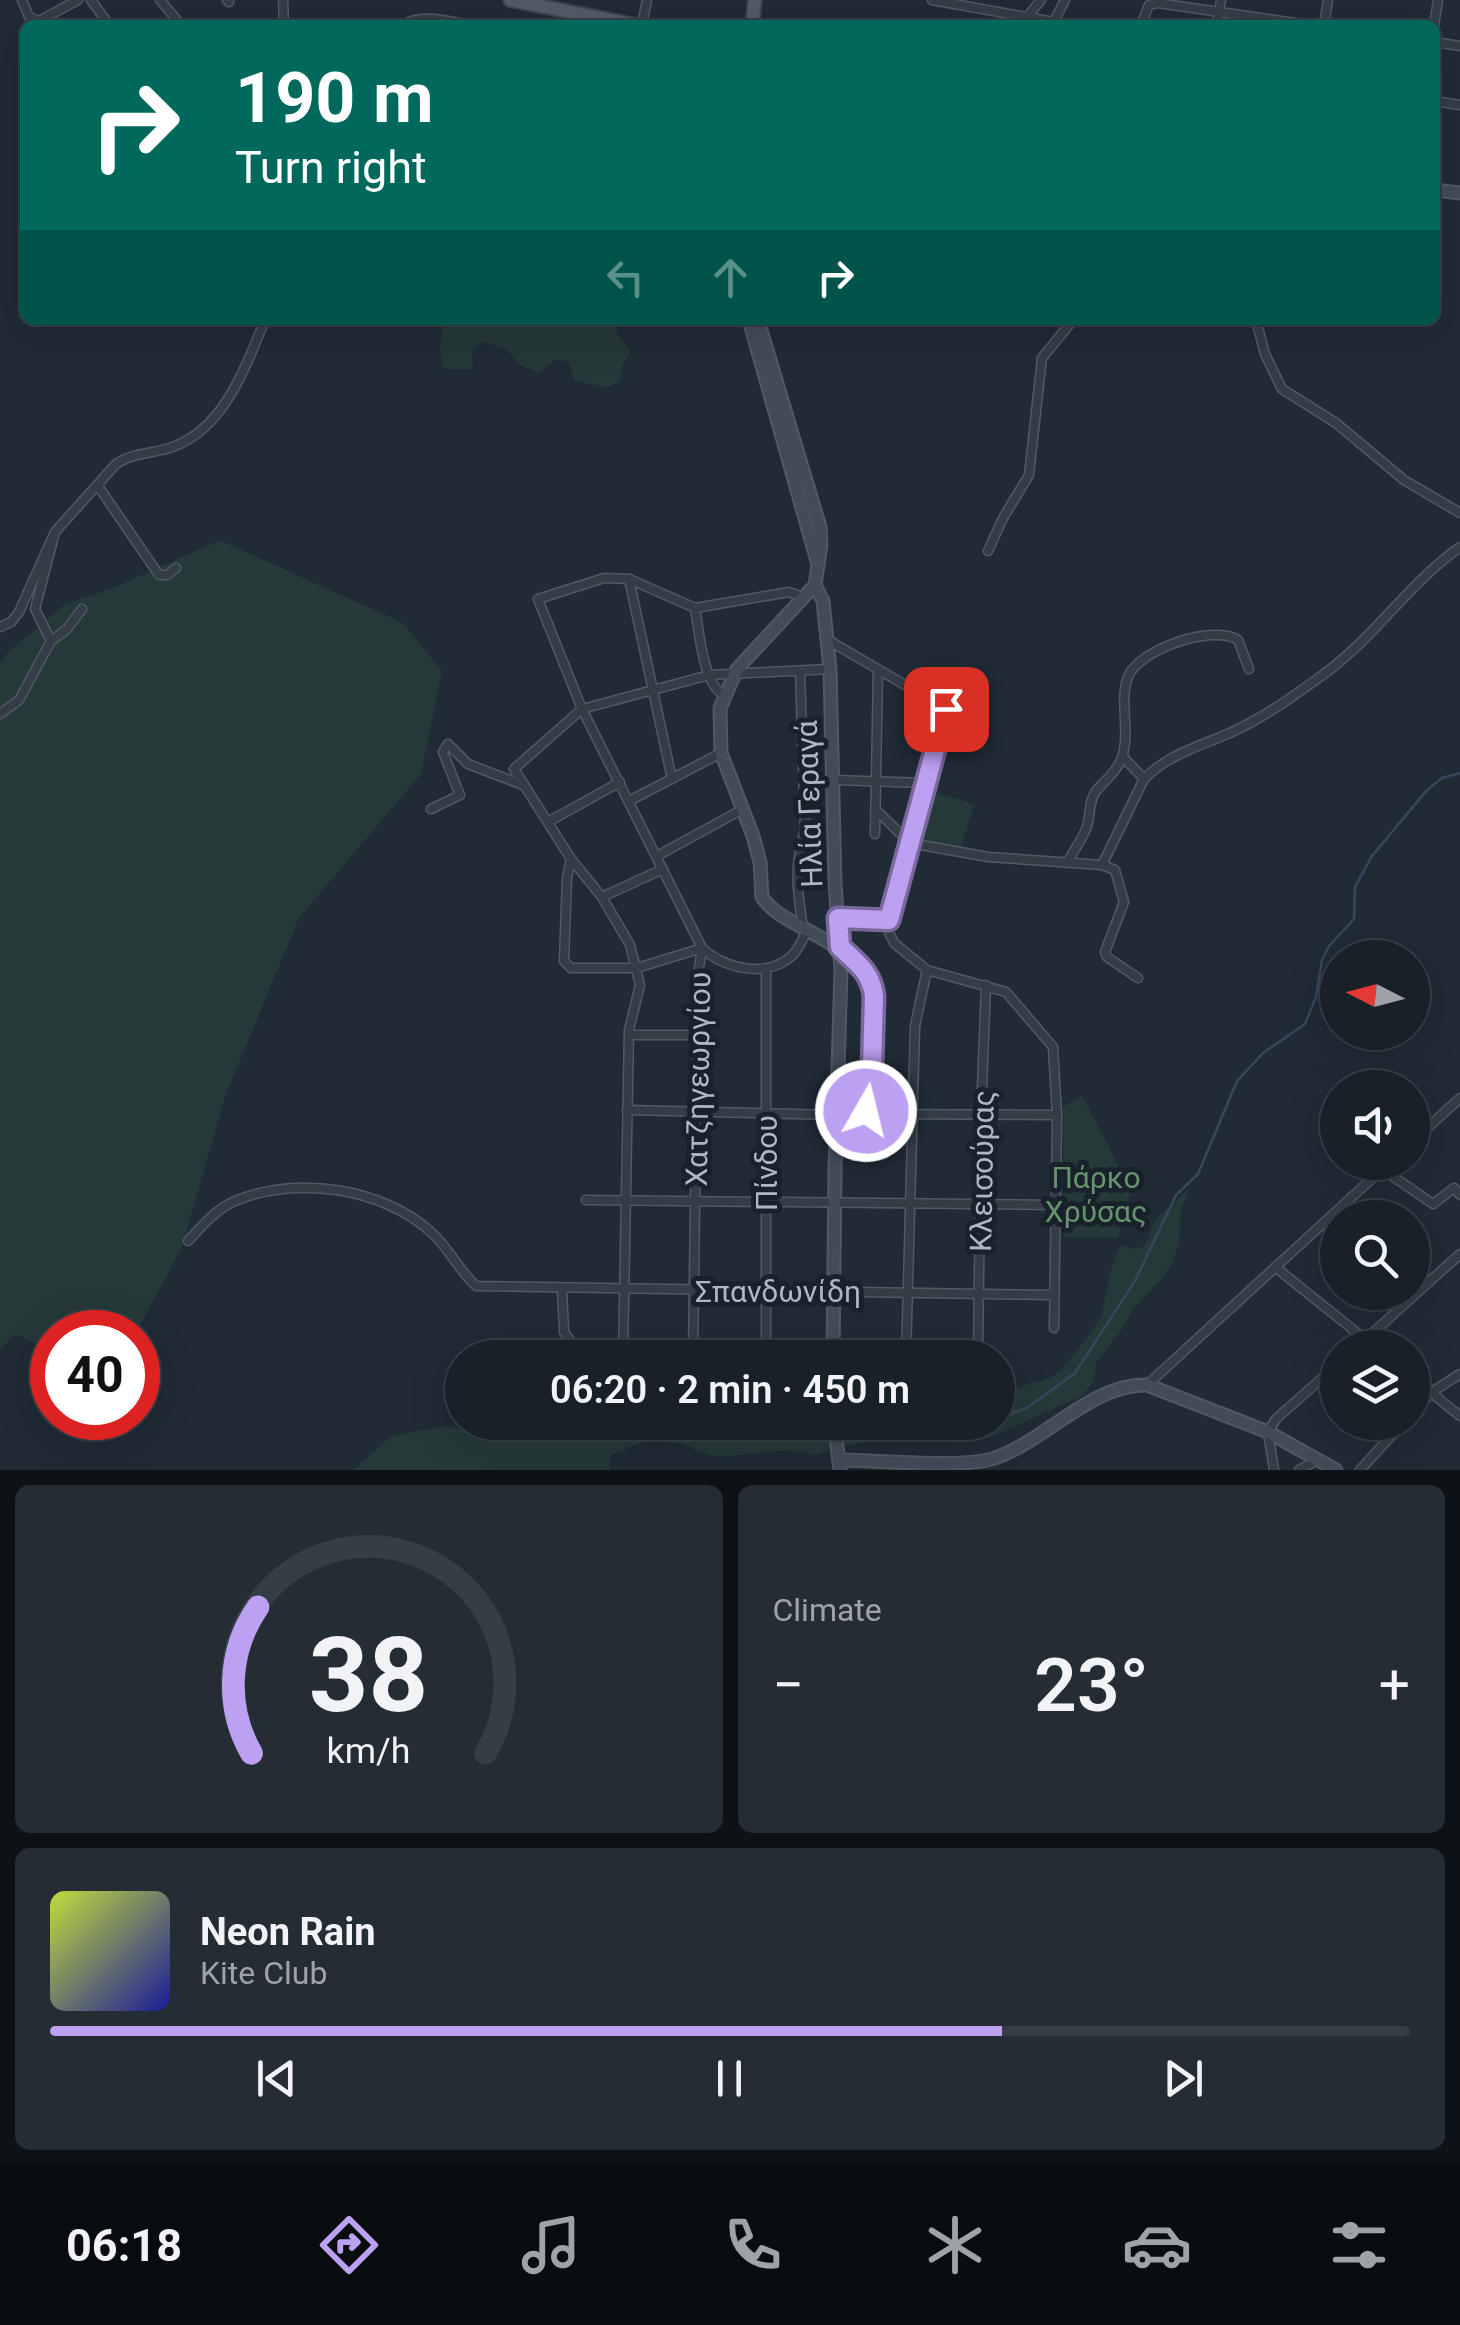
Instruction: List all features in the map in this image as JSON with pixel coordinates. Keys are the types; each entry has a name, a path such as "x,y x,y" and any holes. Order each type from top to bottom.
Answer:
{"main road":[{"path":"510,0 616,20"}],"street":[{"path":"22,0 29,17 43,19 78,0"},
{"path":"160,0 177,20"},
{"path":"932,0 1040,20"},
{"path":"1028,16 1041,0"},
{"path":"1218,20 1221,0"},
{"path":"1143,20 1149,5 1158,2 1274,20"},
{"path":"411,20 444,20"},
{"path":"0,627 20,612 54,532 120,460 178,446 207,424 229,398 264,325"},
{"path":"750,325 817,561"},
{"path":"760,325 820,526 817,561"},
{"path":"988,551 1029,476 1042,358 1069,325"},
{"path":"1257,325 1265,354 1282,389 1336,423 1404,480 1460,513"},
{"path":"98,486 159,574 167,575 176,568"},
{"path":"51,641 35,609 53,550 54,532"},
{"path":"1102,866 1144,780 1162,763 1250,722 1326,674 1359,647 1414,587 1460,546"},
{"name":"Ηλία Γεραγά","path":"817,561 815,584 823,601 830,669 840,947 833,1340"},
{"name":"Χατζηγεωργίου","path":"629,579 604,578 538,598 582,709 702,948 698,974 693,1340"},
{"path":"629,579 695,608 790,592 803,596"},
{"path":"629,579 672,779"},
{"path":"815,584 734,674 724,694 719,719 721,754 760,862 762,897 774,910 840,947 863,966 872,983 876,1010 871,1102 854,1130 836,1144"},
{"path":"695,608 709,675 714,689 724,694"},
{"path":"0,714 18,700 51,641 82,609"},
{"path":"1067,863 1088,825 1094,793 1123,758 1128,729 1126,680 1141,660 1194,637 1220,633 1238,640 1249,669"},
{"path":"827,640 946,709 888,930 894,943 927,970 1006,992 1053,1047 1057,1115 1054,1328"},
{"path":"624,1340 627,1110 631,1016 639,992 637,968 630,945 602,897 571,859 514,769 582,709 709,675 830,669"},
{"path":"875,834 878,669"},
{"path":"571,859 567,878 566,965 571,968 637,968 702,948 726,965 766,968 787,960 796,952 805,929 796,890 798,850 805,829 800,671"},
{"path":"432,809 460,795 443,752 448,744 468,764 525,786"},
{"path":"630,800 721,754"},
{"path":"1123,758 1144,780"},
{"path":"835,780 926,783"},
{"path":"548,822 620,782"},
{"path":"875,808 910,843 988,858 1115,870 1124,902 1105,952 1138,978"},
{"path":"657,856 743,810"},
{"path":"602,897 663,868"},
{"path":"838,918 889,920"},
{"name":"Πίνδου","path":"766,968 766,1340"},
{"path":"907,1340 916,1008 927,970"},
{"name":"Κλεισούρας","path":"979,1340 986,985"},
{"path":"631,1034 698,1034"},
{"path":"1430,1126 1460,1098"},
{"path":"627,1110 837,1115"},
{"path":"866,1111 1057,1115"},
{"path":"1147,1386 1371,1180"},
{"path":"1403,1180 1432,1204 1454,1188 1460,1195"},
{"name":"Σπανδωνίδη","path":"188,1241 221,1210 250,1196 272,1190 302,1189 352,1194 390,1204 435,1235 473,1284 502,1289 1055,1295"},
{"path":"586,1200 1057,1205"},
{"path":"1376,1330 1460,1254"},
{"path":"1450,1263 1460,1272"},
{"path":"1276,1267 1355,1330"},
{"path":"562,1289 564,1332 570,1340"},
{"path":"1460,1374 1432,1392 1460,1416"},
{"path":"1274,1470 1268,1432 1276,1419 1320,1380"},
{"path":"836,1440 840,1465 996,1462 1113,1390 1147,1386 1268,1432 1336,1470"},
{"path":"1360,1470 1388,1440"},
{"path":"1299,1470 1319,1459"}],"green space":[{"path":"443,325 616,325 630,351 620,382 608,387 574,381 569,362 556,359 539,373 520,365 506,349 482,341 472,351 473,370 443,369 440,349"},
{"path":"220,540 403,623 442,671 421,774 299,918 226,1094 182,1247 148,1310 30,1310 30,1341 15,1334 0,1351 0,663 65,604 108,590"},
{"path":"925,790 974,804 960,850 914,841"},
{"name":"Πάρκο Χρύσας","path":"1082,1095 1131,1191 1118,1238 1064,1237 1063,1107"},
{"path":"1190,1188 1181,1208 1179,1243 1172,1264 1133,1309 1096,1363 1093,1382 1082,1396 1015,1426 1015,1390 1055,1375 1066,1364 1100,1318 1121,1245 1134,1249 1145,1246 1154,1221"},
{"path":"445,1426 445,1440 648,1440 611,1455 609,1470 353,1470 391,1436"},
{"path":"648,1440 830,1440 830,1449 817,1455 786,1450 719,1457 699,1453 686,1444"},
{"path":"842,1440 868,1440 855,1445 843,1446"}],"waterway":[{"path":"1015,1412 1027,1408 1075,1373 1135,1281 1176,1195 1198,1174 1237,1081 1263,1053 1305,1024 1316,997 1322,960 1329,946 1354,919 1355,887 1372,856 1427,790 1442,778 1460,773"},
{"path":"722,1440 738,1440"}],"route":[{"path":"866,1111 871,1102 874,996 863,966 840,947 838,918 889,920 946,709"}]}
